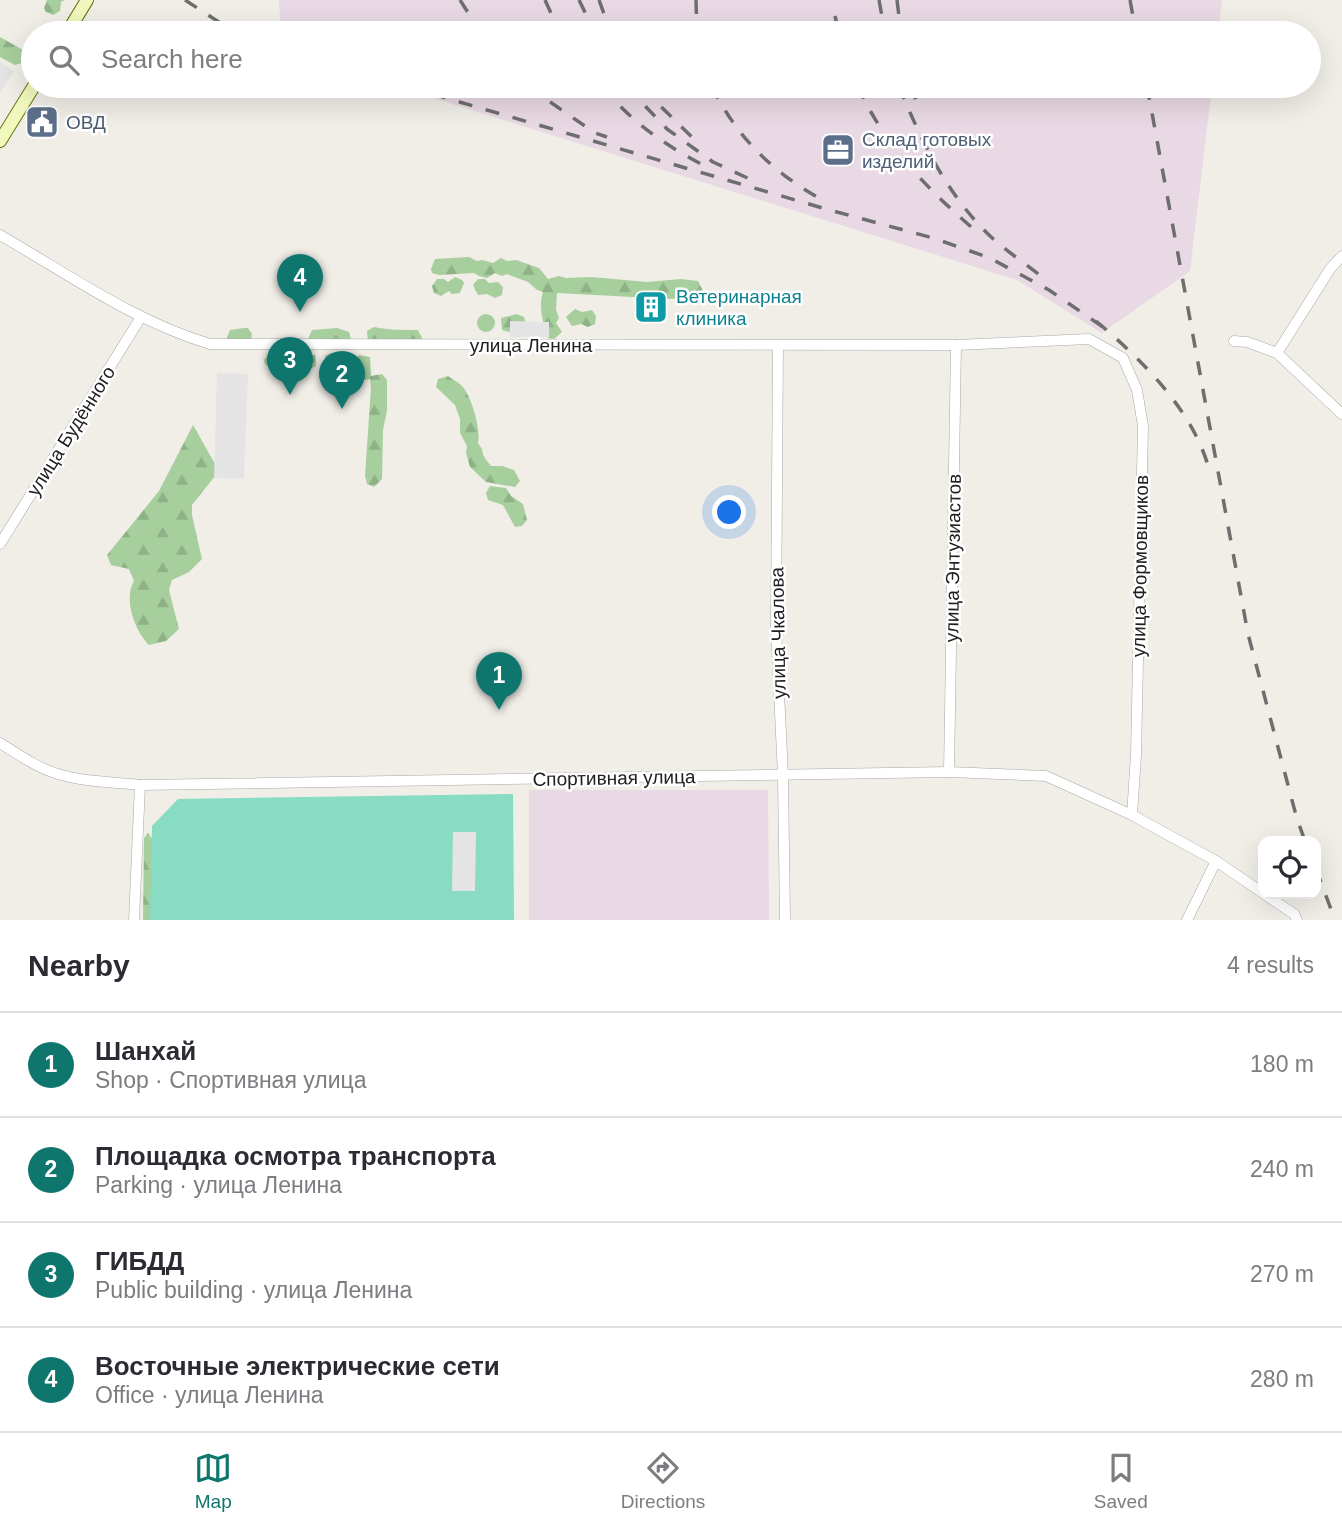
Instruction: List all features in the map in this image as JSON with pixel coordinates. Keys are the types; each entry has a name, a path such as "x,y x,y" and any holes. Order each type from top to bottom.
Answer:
{"main road":[{"path":"74,21 87,0"},
{"path":"0,141 27,98"}],"street":[{"name":"улица Ленина","path":"0,235 141,317 181,335 210,344 956,345 1090,339"},
{"path":"1277,353 1330,269 1342,256"},
{"name":"улица Будённого","path":"0,544 141,317"},
{"name":"улица Формовщиков","path":"1090,339 1123,358 1137,390 1143,426 1136,755 1132,815"},
{"path":"1234,341 1247,342 1277,353 1342,414"},
{"name":"улица Чкалова","path":"778,345 776,628 783,776 785,920"},
{"name":"улица Энтузиастов","path":"949,772 956,345"},
{"name":"Спортивная улица","path":"0,743 28,761 56,774 84,780 140,785 949,772 1046,776 1132,815 1216,861 1258,889"},
{"path":"134,920 140,785"},
{"path":"1187,920 1216,861"},
{"name":"Спортивная улица","path":"1273,899 1294,914 1297,920"}],"shaded area":[{"path":"279,0 1222,0 1219,21 280,21"},
{"path":"0,62 14,71 0,93"},
{"path":"433,98 1211,98 1190,271 1102,333 1017,280"},
{"path":"510,321 549,322 549,337 510,337"},
{"path":"217,373 248,374 244,479 214,478"},
{"path":"529,790 768,790 769,920 529,920"},
{"path":"453,832 476,832 475,891 452,891"}],"green space":[{"path":"47,0 65,0 61,2 60,11 53,15 44,8"},
{"path":"0,37 21,49 21,63 15,65 0,57"},
{"path":"469,257 493,263 501,258 507,261 516,260 539,268 548,279 559,276 647,282 681,279 698,281 703,291 695,298 664,299 557,293 556,310 559,318 556,323 562,332 553,340 547,337 543,320 543,292 528,282 507,274 502,276 495,273 487,278 474,273 432,273 435,259"},
{"path":"455,277 464,283 460,293 452,294 449,291 441,296 434,293 432,286 437,279 448,282"},
{"path":"478,279 485,279 489,283 498,282 503,287 502,295 495,298 487,294 478,295 473,285"},
{"path":"575,309 582,312 592,310 596,316 595,324 588,327 581,324 572,326 566,317"},
{"path":"486,314 492,317 495,323 492,329 486,332 480,329 477,323 480,317"},
{"path":"517,314 524,317 526,324 509,332 502,330 501,318"},
{"path":"374,327 418,330 423,340 368,342 367,331"},
{"path":"248,328 252,334 251,342 226,340 230,330"},
{"path":"337,328 349,332 351,339 307,341 312,330"},
{"path":"299,351 315,355 316,366 273,370 265,364 264,360 269,354"},
{"path":"339,353 348,360 346,367 340,371 325,367 325,356"},
{"path":"359,355 370,357 371,376 382,374 387,380 382,479 374,487 367,484 365,476 371,387 370,379 360,381 355,375 355,361"},
{"path":"448,376 462,386 469,398 477,422 478,443 485,458 491,466 514,470 520,481 515,487 486,482 470,467 455,405 436,387 438,379"},
{"path":"193,425 219,471 192,505 202,559 189,572 172,580 169,590 179,629 166,641 149,645 139,632 132,614 130,597 134,581 129,569 111,565 107,555 159,491"},
{"path":"490,486 506,488 511,496 523,504 527,520 522,526 515,527 503,505 488,500 486,493"},
{"path":"513,794 514,920 150,920 152,826 178,799"},
{"path":"148,833 156,844 155,920 143,920 144,838"}],"railway":[{"path":"185,0 217,21"},
{"path":"460,0 473,21"},
{"path":"545,0 555,21"},
{"path":"579,0 589,21"},
{"path":"599,0 607,21"},
{"path":"696,0 697,21"},
{"path":"879,0 883,21"},
{"path":"897,0 900,21"},
{"path":"1130,0 1134,21"},
{"path":"835,16 836,21"},
{"path":"446,98 933,238 990,258 1049,290 1103,327"},
{"path":"544,98 595,133 607,137"},
{"path":"612,98 650,132 707,167"},
{"path":"637,98 667,129 713,162 754,181"},
{"path":"652,98 694,139"},
{"path":"718,98 733,122 759,153 790,180 826,202"},
{"path":"864,98 880,127 908,165 976,231"},
{"path":"904,98 925,144 957,198 991,237 1047,281"},
{"path":"915,98 920,112"},
{"path":"1149,98 1248,634 1303,836"},
{"path":"1096,321 1147,369 1178,406 1191,426 1209,469"},
{"path":"1321,882 1335,920"}],"place":[{"name":"ОВД","path":"42,122"},
{"name":"Склад готовых изделий","path":"838,150"},
{"name":"Ветеринарная клиника","path":"651,307"},
{"name":"Восточные электрические сети","path":"300,312"},
{"name":"ГИБДД","path":"290,395"},
{"name":"Площадка осмотра транспорта","path":"342,409"},
{"name":"Шанхай","path":"499,710"}]}
